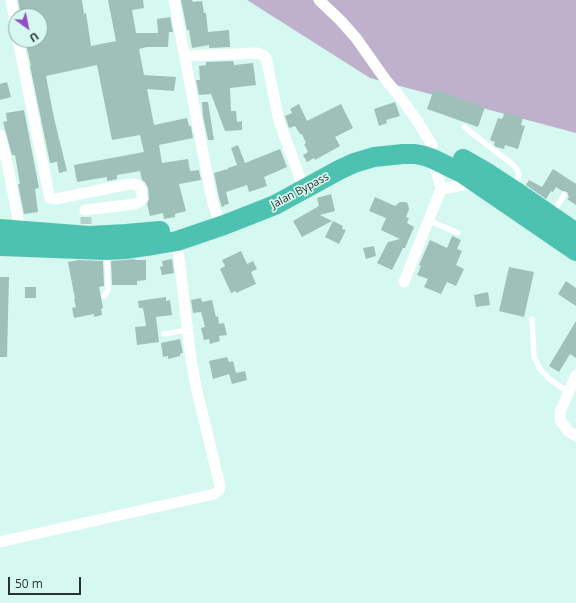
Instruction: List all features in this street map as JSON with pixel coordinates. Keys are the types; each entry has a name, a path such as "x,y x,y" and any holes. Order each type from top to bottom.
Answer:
{"highway":[{"name":"Jalan Bypass","path":"0,229 148,233 173,229 238,207 353,151 372,146 418,143 575,245"},
{"name":"Jalan Bypass","path":"0,246 90,231 139,247 177,241 275,205 354,163 374,157 415,154 445,149 490,174 551,215 575,245"}],"street":[{"path":"174,0 212,200 217,215"},
{"path":"318,0 341,21 356,38 416,119 432,152 441,189 404,282"},
{"path":"20,48 50,198 56,200 83,194 129,184 134,184 139,186 141,189 142,199 90,231 83,194"},
{"path":"185,56 258,53 263,55 267,62 279,121 300,178"},
{"path":"0,136 8,167 20,230"},
{"path":"441,189 478,183"},
{"path":"0,542 214,494 219,490 220,486 196,387 191,359 177,241"},
{"path":"576,375 560,412 560,420 568,430 576,436"}],"lane":[{"path":"464,127 516,168 519,174 515,191"},
{"path":"551,215 564,195"},
{"path":"428,220 458,233"},
{"path":"90,231 108,284 108,290 104,296"},
{"path":"532,319 534,357 540,369 548,378 568,392"},
{"path":"164,334 187,330"}],"shaded area":[{"path":"247,0 576,0 576,133 370,78"}],"building":[{"path":"18,0 82,0 84,14 86,13 91,46 116,41 108,0 143,0 144,8 132,10 136,33 158,33 157,19 170,17 173,32 169,32 168,47 147,47 139,49 144,75 176,77 174,91 147,89 154,125 187,118 189,126 191,126 193,138 159,145 162,163 188,159 190,171 199,170 201,180 179,184 186,211 175,214 175,217 164,219 163,213 150,216 147,204 149,199 148,188 142,180 140,171 117,175 117,179 107,181 107,177 77,182 74,165 144,152 140,135 112,140 97,65 46,76 54,118 67,171 59,173 57,162 50,163 27,48 48,48 48,8 20,8"},
{"path":"181,0 192,0 193,2 202,1 204,13 206,13 208,32 229,30 230,47 209,48 209,45 192,48"},
{"path":"233,61 234,65 253,63 256,85 230,88 231,111 236,111 237,122 242,121 242,130 225,131 211,94 199,95 196,80 200,80 199,66 206,65 206,62"},
{"path":"7,82 11,97 0,100 0,84"},
{"path":"434,89 485,107 478,127 427,109"},
{"path":"202,102 208,102 214,140 208,140"},
{"path":"395,102 400,116 386,120 387,123 379,126 374,109"},
{"path":"299,104 307,121 341,104 353,128 335,137 340,146 315,160 314,158 307,162 303,155 308,152 304,144 306,143 302,134 300,134 295,126 289,128 285,116 292,113 290,109"},
{"path":"24,110 39,188 35,189 38,212 24,214 18,184 20,184 15,155 12,155 3,122 7,121 6,113"},
{"path":"505,112 523,117 521,125 525,126 518,149 505,145 504,149 496,147 494,145 495,142 490,140 498,118 502,119"},
{"path":"238,145 245,163 280,149 287,167 264,177 267,186 249,192 247,185 226,192 229,204 222,207 214,173 237,165 231,148"},
{"path":"553,169 576,184 576,205 567,199 569,197 567,192 556,187 553,192 551,191 546,199 526,185 529,180 542,187"},
{"path":"331,194 335,211 320,215 332,221 302,237 293,221 319,206 317,198"},
{"path":"375,197 395,206 400,202 406,202 409,209 406,217 409,218 407,223 414,227 405,248 403,248 392,270 377,263 388,242 400,239 381,230 386,218 369,211"},
{"path":"333,221 343,226 342,229 346,230 339,244 325,237"},
{"path":"452,236 461,240 457,249 462,251 456,265 464,269 456,286 447,282 441,294 424,287 428,279 417,275 421,266 419,265 430,240 447,248"},
{"path":"374,246 376,256 366,259 363,248"},
{"path":"241,251 247,264 253,261 257,269 251,272 256,284 236,293 236,291 231,293 220,269 225,266 222,260"},
{"path":"135,259 146,260 146,280 137,281 137,285 112,285 111,261"},
{"path":"172,259 174,273 162,275 160,267 163,266 162,261"},
{"path":"79,260 103,261 104,286 99,287 103,308 101,309 102,315 94,317 94,314 74,318 72,308 76,307 68,262"},
{"path":"509,267 534,272 524,317 499,311"},
{"path":"0,277 9,277 7,357 0,357"},
{"path":"566,281 576,288 576,306 558,294"},
{"path":"25,287 36,287 36,298 25,298"},
{"path":"488,292 490,305 476,307 474,295"},
{"path":"166,297 166,301 170,300 172,315 156,317 159,342 137,345 135,327 146,326 143,308 139,308 138,301"},
{"path":"201,298 202,302 212,300 216,317 218,316 219,324 224,323 227,335 219,336 220,341 210,344 209,339 204,340 201,328 205,327 201,312 193,313 191,300"},
{"path":"576,321 576,358 570,354 559,372 549,366"},
{"path":"180,339 183,353 180,354 180,356 168,359 168,356 163,357 161,343"},
{"path":"227,357 229,362 233,361 236,373 245,371 247,380 232,384 229,374 213,379 209,361"}],"tunnel":[{"path":"86,217 86,224"}]}
